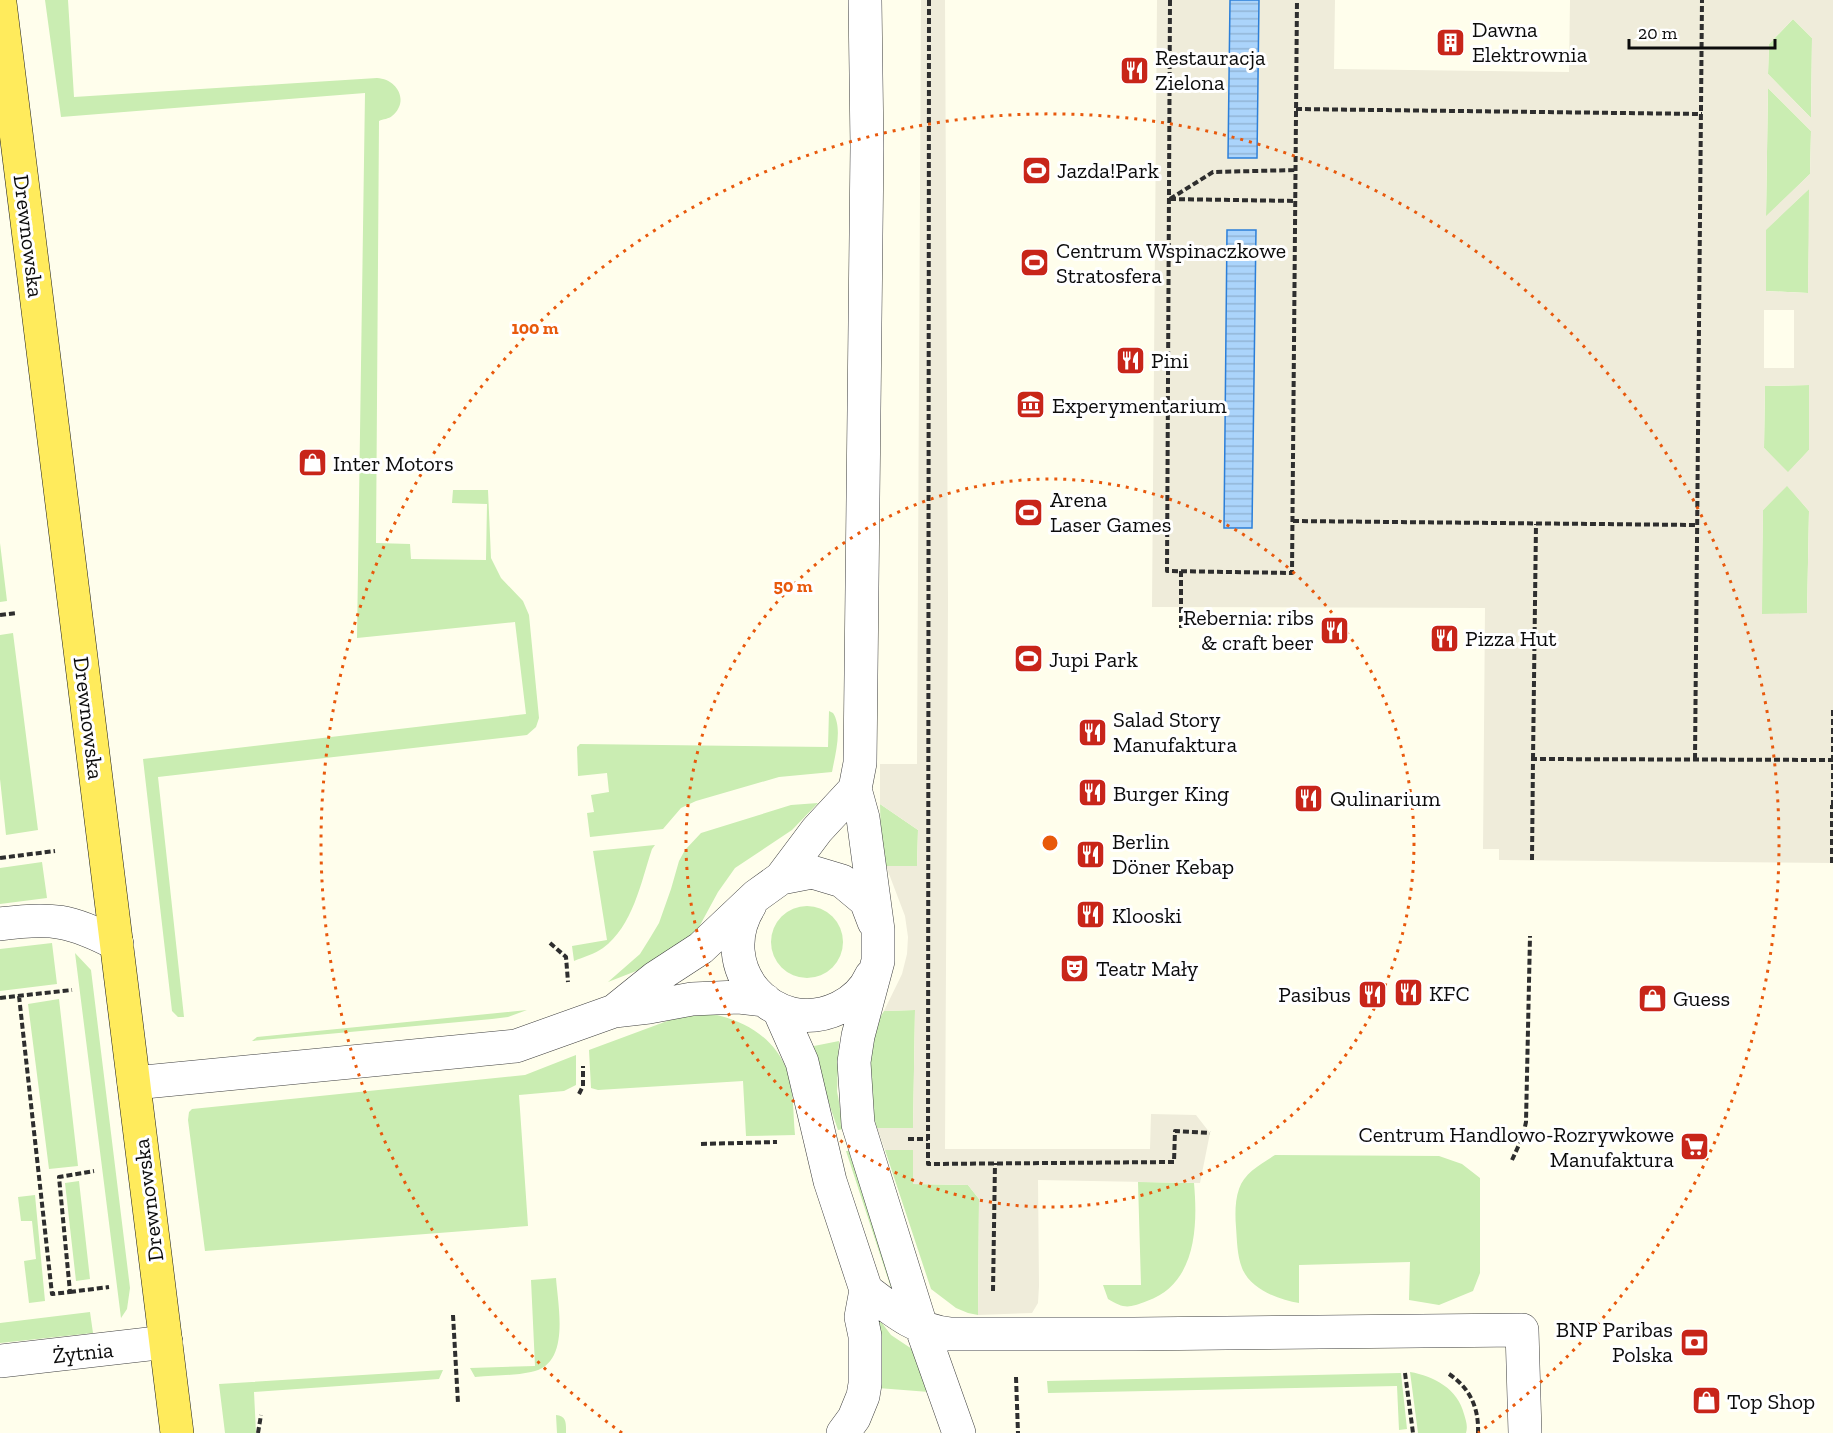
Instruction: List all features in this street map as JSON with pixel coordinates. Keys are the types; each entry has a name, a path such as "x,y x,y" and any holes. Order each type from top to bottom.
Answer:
{"main road":[{"name":"Drewnowska","path":"0,3 177,1433"}],"street":[{"path":"865,0 867,147 864,473 860,763 855,789 863,818 878,945 854,1062 858,1124 921,1326 959,1433"},
{"path":"843,1433 854,1418 864,1390 865,1336 861,1317 866,1290 830,1181 802,1062 772,1005 757,994 742,972 736,945 741,919 823,822 855,789"},
{"path":"134,1083 516,1046 614,1011 692,999 739,997 803,1016 827,1013 850,1002 867,984 878,945 866,901 842,881 812,872 768,887 701,948 655,978 614,1011"},
{"path":"0,924 25,921 63,921 87,928 117,944"},
{"path":"866,1290 888,1307 934,1332 993,1335 1522,1330 1525,1433"},
{"name":"Żytnia","path":"0,1361 166,1342"}],"path":[{"path":"929,0 928,1164 1174,1162 1175,1131 1210,1134"},
{"path":"1170,0 1167,571 1292,573 1297,0"},
{"path":"1695,759 1702,0"},
{"path":"1296,109 1702,114"},
{"path":"1169,199 1213,172 1296,170"},
{"path":"1169,199 1296,201"},
{"path":"1293,521 1697,525"},
{"path":"1532,860 1536,524"},
{"path":"1180,571 1181,627"},
{"path":"0,615 17,613"},
{"path":"1832,863 1833,710"},
{"path":"1533,759 1833,760"},
{"path":"0,858 55,851"},
{"path":"1512,1160 1523,1136 1526,1122 1530,936"},
{"path":"0,998 72,990"},
{"path":"19,996 52,1294 109,1287"},
{"path":"993,1335 995,1164"},
{"path":"70,1292 59,1177 94,1172"},
{"path":"453,1315 458,1403"},
{"path":"1016,1371 1018,1433"},
{"path":"1405,1371 1413,1433"},
{"path":"258,1433 261,1415"}],"green space":[{"path":"45,0 68,0 74,97 377,78 390,82 399,92 400,104 397,110 391,117 379,121 376,543 410,544 411,559 486,560 487,504 452,503 453,490 488,490 491,558 501,578 523,601 529,615 539,718 536,727 527,735 158,777 184,1017 178,1017 172,1011 143,759 526,714 515,622 357,638 365,93 61,117"},
{"path":"1793,19 1812,38 1811,118 1768,74 1769,44"},
{"path":"1768,88 1811,131 1810,174 1766,217"},
{"path":"1810,188 1808,293 1766,291 1766,229"},
{"path":"1810,385 1809,450 1788,473 1764,448 1765,386"},
{"path":"1787,485 1809,511 1807,614 1761,614 1763,510"},
{"path":"0,543 7,601 0,602"},
{"path":"13,633 38,830 6,835 0,779 0,635"},
{"path":"829,711 836,719 838,734 832,772 779,777 696,801 681,808 663,829 590,837 587,813 594,812 591,795 609,792 607,773 578,776 577,747 580,744 828,747"},
{"path":"818,803 792,830 735,868 718,892 699,927 689,938 649,966 608,982 640,954 650,938 659,923 679,861 685,850 701,833 791,805"},
{"path":"880,804 918,830 917,866 886,866 881,844"},
{"path":"655,845 635,903 622,928 603,948 574,961 572,946 607,940 593,851"},
{"path":"42,862 47,898 0,904 0,868"},
{"path":"807,906 827,912 837,922 843,942 837,962 827,972 807,978 787,972 777,962 771,942 777,922 787,912"},
{"path":"52,943 57,984 0,991 0,949"},
{"path":"75,953 91,970 130,1288 127,1309 121,1318"},
{"path":"59,999 78,1166 49,1169 28,1004"},
{"path":"527,1010 508,1017 492,1019 252,1041 257,1037"},
{"path":"915,1010 913,1129 877,1128 871,1100 869,1068 873,1037 884,1011"},
{"path":"706,1013 743,1024 754,1030 773,1047 781,1058 789,1077 795,1135 746,1136 743,1081 598,1090 591,1088 589,1050 678,1017"},
{"path":"839,1041 837,1091 844,1129 838,1130 812,1053 814,1046"},
{"path":"576,1055 576,1085 564,1091 519,1095 528,1226 205,1251 188,1120 192,1109 525,1075"},
{"path":"885,1150 913,1150 913,1184 968,1185 979,1199 978,1315 956,1308 931,1289"},
{"path":"846,1151 852,1151 899,1295 891,1288"},
{"path":"1275,1155 1439,1156 1462,1164 1480,1178 1480,1273 1473,1291 1439,1305 1409,1300 1410,1262 1299,1265 1299,1303 1274,1296 1258,1288 1251,1282 1240,1263 1235,1218 1236,1203 1241,1183 1245,1178"},
{"path":"79,1181 90,1279 76,1281 65,1183"},
{"path":"1138,1182 1194,1183 1194,1235 1184,1268 1176,1282 1163,1293 1147,1301 1131,1306 1118,1305 1108,1299 1103,1285 1141,1285"},
{"path":"35,1195 45,1301 29,1303 24,1261 36,1259 32,1221 21,1221 18,1197"},
{"path":"556,1278 560,1319 557,1347 552,1358 544,1367 531,1372 475,1377 470,1368 535,1366 531,1280"},
{"path":"90,1312 93,1333 0,1343 0,1323"},
{"path":"876,1320 882,1323 891,1335 912,1349 929,1392 878,1388"},
{"path":"443,1370 439,1379 254,1392 256,1433 225,1433 219,1384"},
{"path":"1410,1372 1436,1380 1451,1391 1461,1405 1467,1428 1466,1433 1418,1433"},
{"path":"1401,1373 1407,1429 1399,1430 1397,1386 1048,1393 1047,1381"},
{"path":"556,1415 564,1419 566,1433 557,1433"}],"shaded area":[{"path":"921,0 945,0 948,602 945,1149 1150,1149 1151,1114 1196,1115 1210,1133 1200,1183 1038,1180 1039,1286 1038,1303 1032,1313 978,1315 979,1199 968,1185 913,1184 913,1150 885,1150 877,1128 913,1128 915,1010 884,1011 902,974 908,937 905,916 886,866 917,866 918,830 880,804 880,764 917,764"},
{"path":"1157,0 1230,0 1228,158 1257,158 1259,0 1335,0 1334,69 1569,72 1570,0 1833,0 1833,863 1499,860 1499,849 1483,849 1485,608 1152,607","holes":["1793,19 1812,38 1811,118 1768,74 1769,44","1768,88 1811,131 1810,174 1766,216","1809,189 1808,293 1766,291 1766,230","1764,310 1794,310 1794,368 1764,368","1809,385 1809,450 1788,472 1764,448 1765,386","1787,486 1809,511 1807,613 1762,614 1763,510"]}],"water":[{"path":"1230,0 1259,0 1257,158 1228,158"},
{"path":"1227,230 1256,230 1252,528 1224,528"}],"place":[{"name":"Dawna Elektrownia","path":"1451,42"},
{"name":"Restauracja Zielona","path":"1134,70"},
{"name":"Jazda!Park","path":"1036,170"},
{"name":"Centrum Wspinaczkowe Stratosfera","path":"1035,263"},
{"name":"Pini","path":"1130,360"},
{"name":"Experymentarium","path":"1031,405"},
{"name":"Inter Motors","path":"312,463"},
{"name":"Arena Laser Games","path":"1029,512"},
{"name":"Rebernia: ribs & craft beer","path":"1335,630"},
{"name":"Pizza Hut","path":"1444,638"},
{"name":"Jupi Park","path":"1028,659"},
{"name":"Salad Story Manufaktura","path":"1092,732"},
{"name":"Burger King","path":"1092,793"},
{"name":"Qulinarium","path":"1309,798"},
{"name":"Berlin Döner Kebap","path":"1091,854"},
{"name":"Klooski","path":"1091,915"},
{"name":"Teatr Mały","path":"1075,968"},
{"name":"KFC","path":"1408,993"},
{"name":"Pasibus","path":"1372,994"},
{"name":"Guess","path":"1652,998"},
{"name":"Centrum Handlowo-Rozrywkowe Manufaktura","path":"1695,1147"},
{"name":"BNP Paribas Polska","path":"1694,1342"},
{"name":"Top Shop","path":"1706,1401"}]}
